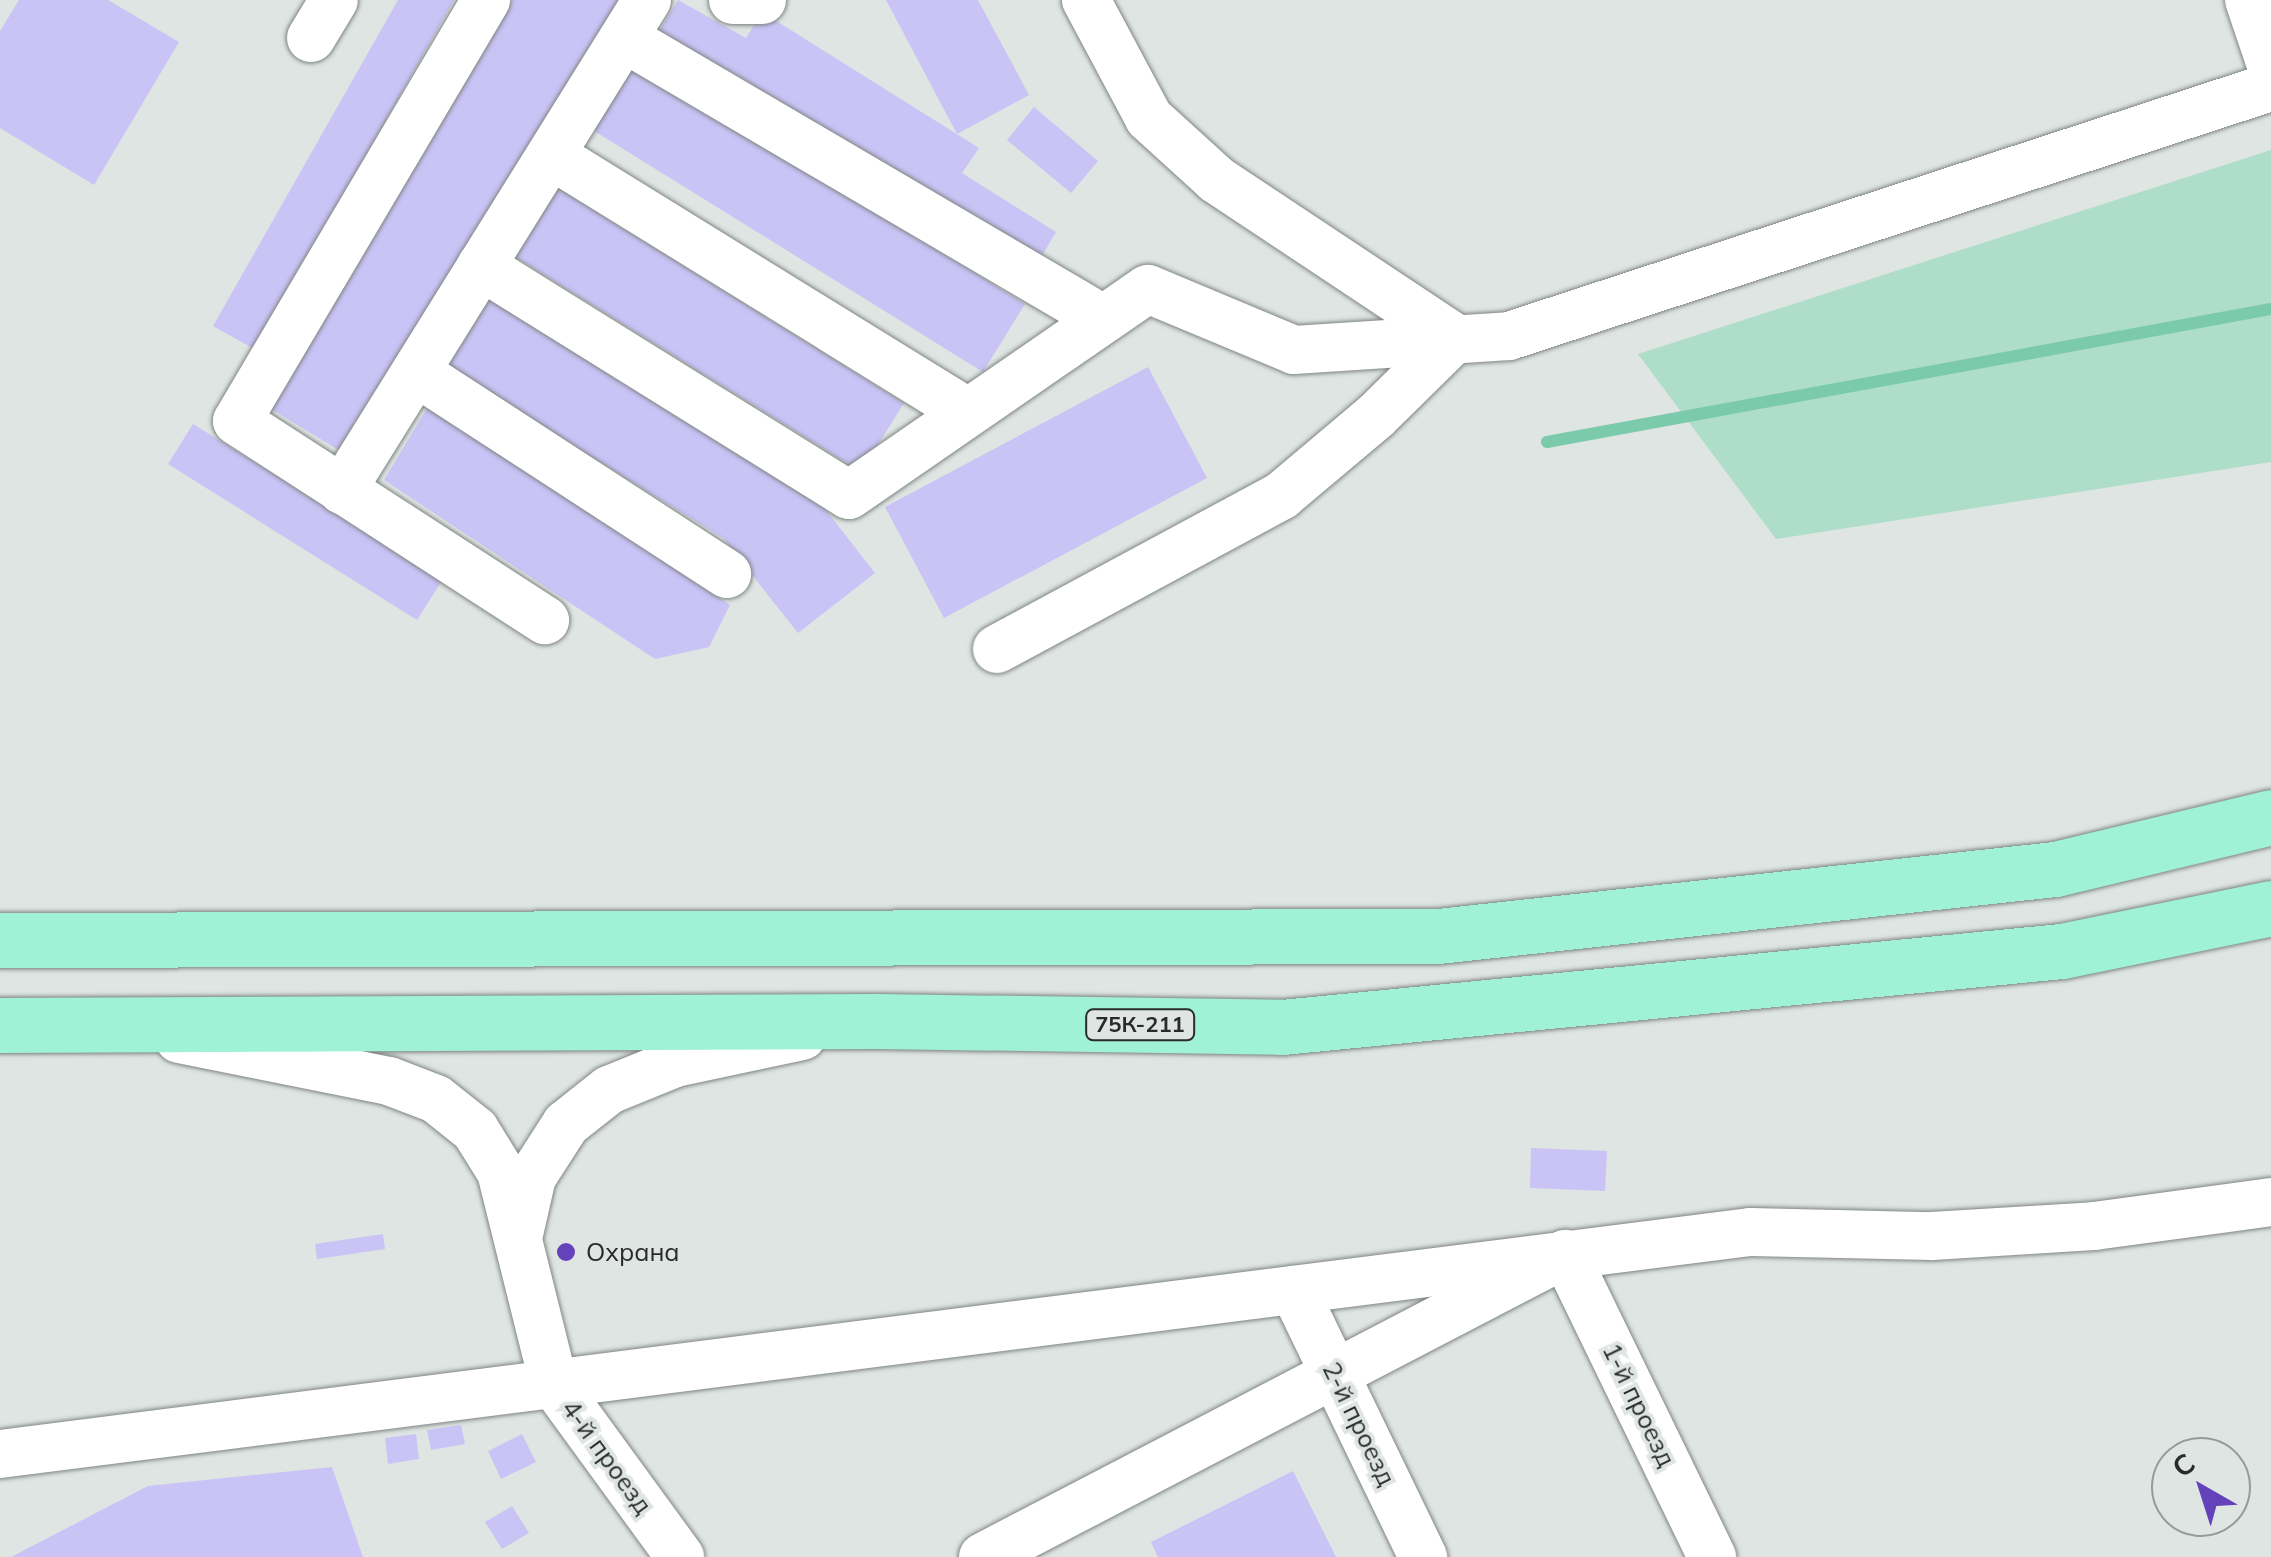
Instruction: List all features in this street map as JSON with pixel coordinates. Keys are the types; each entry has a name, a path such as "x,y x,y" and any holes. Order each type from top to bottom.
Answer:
{"main road":[{"path":"0,940 1438,936 2055,869 2271,817"},
{"name":"75К-211","path":"0,1025 876,1021 1282,1027 2062,951 2271,908"}],"lane":[{"path":"486,0 237,421 546,620"},
{"path":"733,0 762,0"},
{"path":"1086,0 1149,118 1216,179 1454,338"},
{"path":"2250,0 2271,64"},
{"path":"342,490 636,19 1102,320"},
{"path":"481,266 849,495 1148,289 1294,350 1509,336 2271,88"},
{"path":"551,155 968,413"},
{"path":"997,649 1281,496 1376,416 1454,338"},
{"path":"416,372 726,574"},
{"path":"519,1234 532,1178 566,1124 610,1090 674,1063 876,1021"},
{"name":"4-й проезд","path":"117,1026 389,1080 436,1099 475,1130 502,1172 554,1384 680,1557"},
{"path":"0,1454 1750,1232 1932,1236 2094,1226 2271,1202"},
{"path":"983,1557 1046,1544 1335,1374 1565,1254"},
{"name":"1-й проезд","path":"1565,1254 1712,1557"},
{"name":"2-й проезд","path":"1294,1290 1424,1557"}],"green space":[{"path":"2271,150 2271,462 1776,539 1638,354"}],"building":[{"path":"19,0 108,0 179,42 94,185 0,128 0,31"},
{"path":"398,0 454,0 256,350 213,326"},
{"path":"513,0 622,0 342,452 263,404"},
{"path":"678,0 746,38 762,12 979,148 962,173 1056,232 1033,271 656,36"},
{"path":"886,0 978,0 1029,95 957,134"},
{"path":"633,61 1025,304 983,372 591,129"},
{"path":"1034,107 1098,161 1071,193 1007,140"},
{"path":"555,186 904,403 861,472 512,255"},
{"path":"483,295 794,469 875,573 798,633 723,538 440,364"},
{"path":"1148,367 1207,478 944,618 885,507"},
{"path":"429,405 730,605 709,647 655,659 384,480"},
{"path":"193,424 443,579 417,620 168,464"},
{"path":"1531,1148 1607,1151 1605,1191 1530,1188"},
{"path":"383,1234 385,1249 317,1259 315,1244"},
{"name":"Охрана","path":"573,1240 575,1262 558,1263 556,1242"},
{"path":"461,1425 465,1444 431,1450 427,1430"},
{"path":"416,1434 419,1459 388,1464 385,1438"},
{"path":"522,1434 536,1462 501,1479 488,1451"},
{"path":"332,1467 363,1557 11,1557 148,1486"},
{"path":"1293,1471 1336,1557 1158,1557 1151,1542"},
{"path":"512,1506 529,1533 502,1549 485,1522"}],"waterway":[{"path":"1547,442 2271,309"}],"place":[{"name":"Охрана","path":"566,1252"}]}
